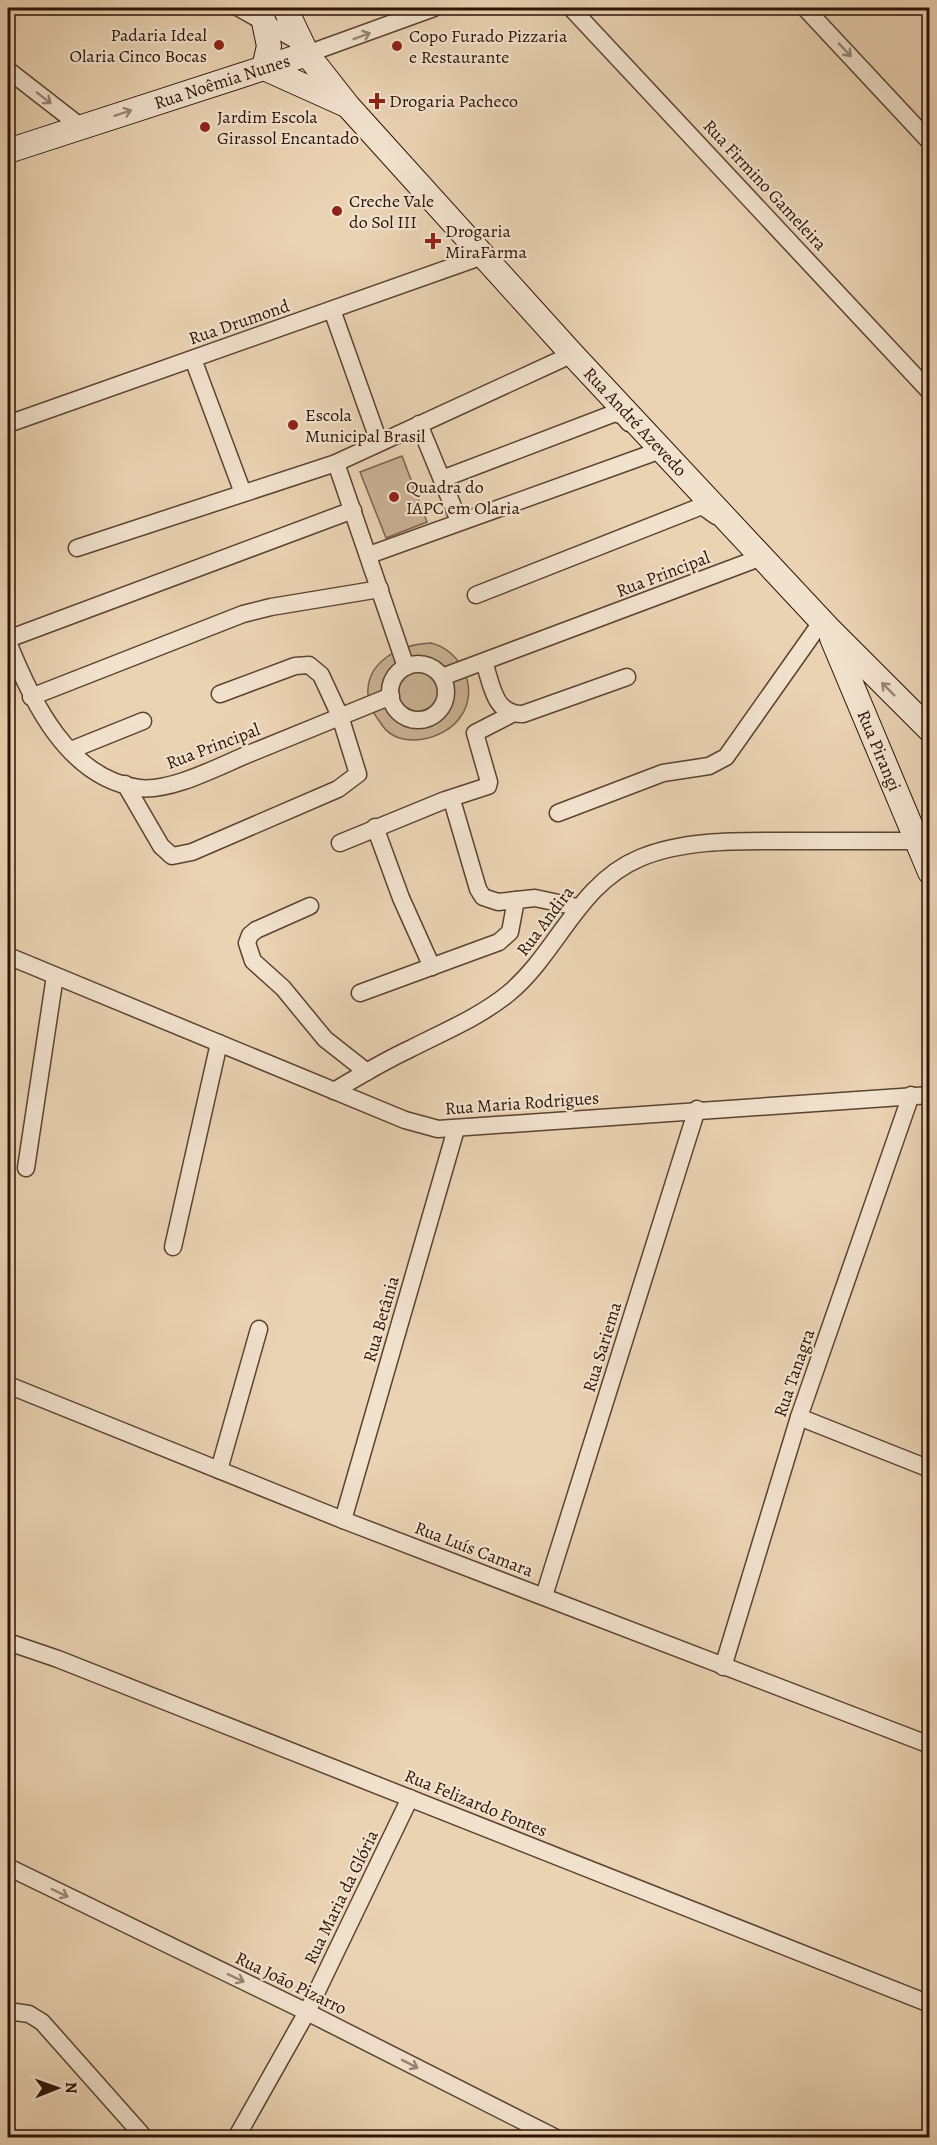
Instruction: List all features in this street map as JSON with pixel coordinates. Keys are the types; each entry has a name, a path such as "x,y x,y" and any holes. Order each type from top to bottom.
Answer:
{"street":[{"path":"239,8 304,48"},
{"name":"Rua André Azevedo","path":"285,8 304,48 348,106 657,451 758,559 930,730"},
{"name":"Rua Noêmia Nunes","path":"8,151 264,68 304,48 434,8"},
{"name":"Rua Firmino Gameleira","path":"571,8 930,392"},
{"path":"805,8 930,142"},
{"path":"264,22 269,46 264,68"},
{"name":"Rua André Azevedo","path":"264,68 348,106"},
{"path":"8,70 80,126"},
{"name":"Rua Drumond","path":"8,424 483,256"},
{"path":"332,310 379,442"},
{"path":"194,358 243,493"},
{"path":"77,548 336,463 562,359"},
{"path":"369,555 657,451 623,416 615,413 442,479"},
{"path":"419,424 459,521"},
{"path":"336,463 406,667"},
{"path":"476,595 702,506 710,509 758,559"},
{"path":"8,640 353,510"},
{"name":"Rua Principal","path":"442,677 758,559"},
{"path":"31,697 243,614 380,589"},
{"path":"558,813 663,773 709,766 726,757 825,624"},
{"name":"Rua Pirangi","path":"825,624 930,872"},
{"name":"Rua Principal","path":"8,640 31,697 71,750 99,772 140,788 178,782 391,696"},
{"path":"484,662 500,706 510,715"},
{"path":"125,784 167,854 192,852 338,789 358,774 340,716 321,675 309,665 295,666 220,694"},
{"path":"425,665 434,669 442,677 446,696 443,705 429,718 415,720 405,717 397,709 391,696 393,681 406,667 425,665"},
{"path":"340,843 375,827 488,786 489,782 475,733 510,715 523,714 627,677"},
{"path":"71,750 143,721"},
{"path":"454,807 478,889 483,897 498,902 550,900 577,908"},
{"path":"375,827 401,898 432,967"},
{"name":"Rua Andira","path":"334,1091 469,1019 508,994 534,969 577,908 599,885 622,866 643,856 670,849 741,841 916,841"},
{"path":"360,993 505,938 512,925 516,900"},
{"path":"310,906 256,930 250,935 248,952 253,961 284,988 325,1039 367,1072"},
{"name":"Rua Maria Rodrigues","path":"8,956 421,1126 456,1129 697,1109 930,1095"},
{"path":"26,1167 55,976"},
{"path":"173,1247 219,1043"},
{"name":"Rua Tanagra","path":"723,1667 799,1417 911,1095"},
{"name":"Rua Sariema","path":"544,1596 697,1109"},
{"name":"Rua Betânia","path":"343,1520 456,1129"},
{"path":"219,1470 259,1329"},
{"name":"Rua Luís Camara","path":"8,1385 343,1520 930,1745"},
{"path":"799,1417 930,1469"},
{"name":"Rua Felizardo Fontes","path":"8,1642 58,1659 930,2004"},
{"name":"Rua Maria da Glória","path":"236,2138 308,2013 410,1798"},
{"name":"Rua João Pizarro","path":"8,1868 308,2013 556,2138"},
{"path":"11,2011 42,2022 145,2138"}],"shaded area":[{"name":"Quadra do IAPC em Olaria","path":"402,456 427,522 386,538 360,472"},
{"path":"431,643 442,647 459,662 468,683 469,694 466,705 461,716 445,731 422,739 399,738 382,725 369,704 369,684 372,673 379,664 397,651"}],"place":[{"name":"Padaria Ideal Olaria Cinco Bocas","path":"219,45"},
{"name":"Copo Furado Pizzaria e Restaurante","path":"397,46"},
{"name":"Drogaria Pacheco","path":"377,101"},
{"name":"Jardim Escola Girassol Encantado","path":"205,127"},
{"name":"Creche Vale do Sol III","path":"337,211"},
{"name":"Drogaria MiraFarma","path":"433,241"},
{"name":"Escola Municipal Brasil","path":"293,425"},
{"name":"Quadra do IAPC em Olaria","path":"394,497"}]}
